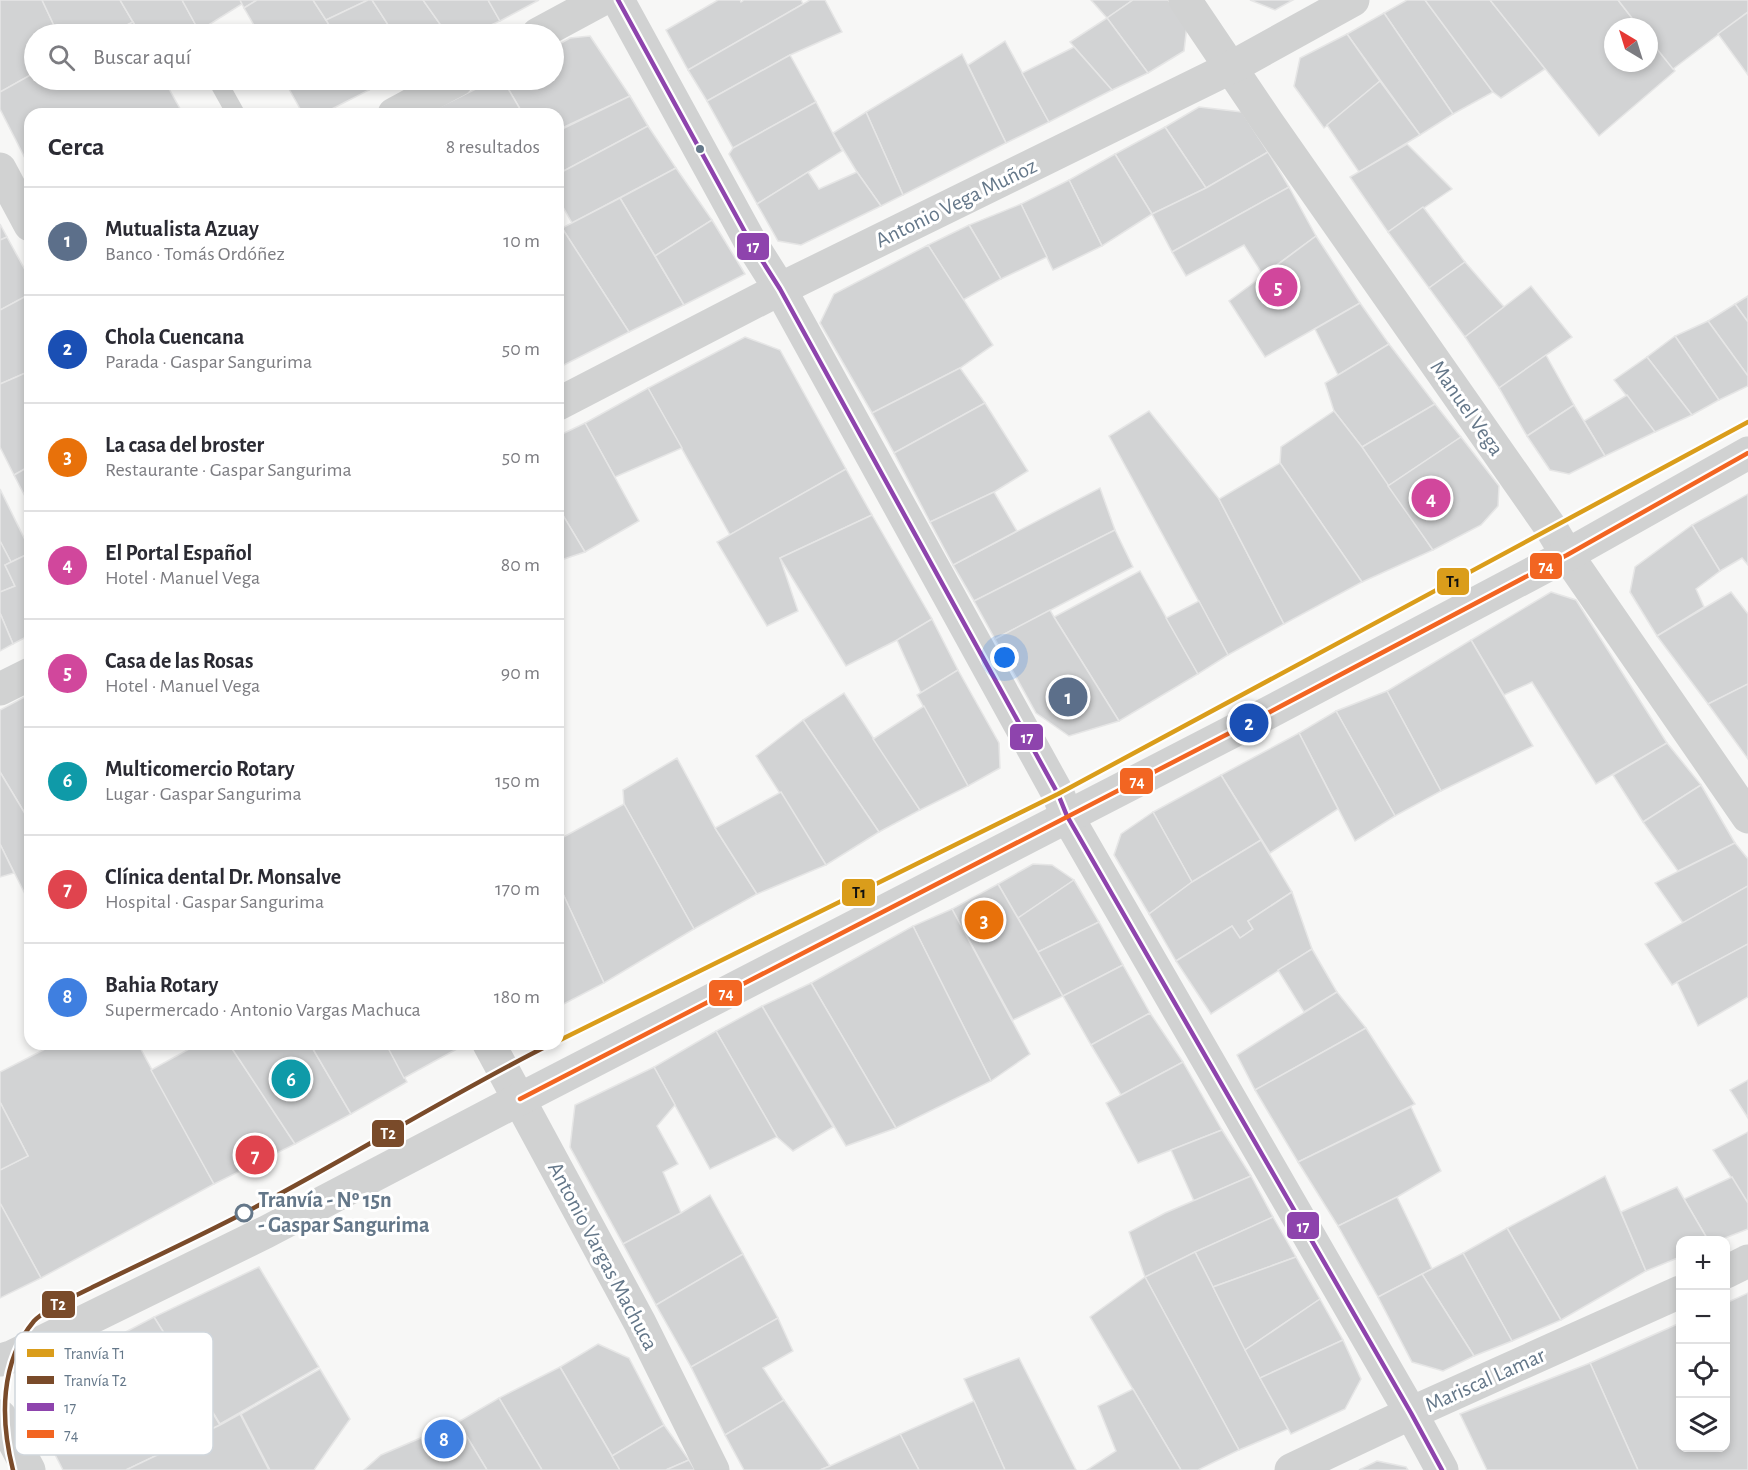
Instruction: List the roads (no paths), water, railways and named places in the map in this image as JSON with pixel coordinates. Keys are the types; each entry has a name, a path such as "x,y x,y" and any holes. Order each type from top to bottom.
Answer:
{"street":[{"path":"557,24 601,0"},
{"path":"618,0 1058,794 1067,816 1412,1413 1442,1470"},
{"name":"Manuel Vega","path":"1185,0 1748,817"},
{"name":"Antonio Vega Muñoz","path":"564,401 780,289 1232,67 1353,0"},
{"path":"405,108 438,90"},
{"path":"0,169 24,214"},
{"path":"61,1332 266,1232 1239,728 1567,555 1748,453"},
{"path":"0,689 24,677"},
{"name":"Antonio Vargas Machuca","path":"496,1056 640,1323 713,1470"},
{"path":"1730,1270 1748,1261"},
{"name":"Mariscal Lamar","path":"1291,1470 1676,1294"},
{"path":"0,1360 15,1354"},
{"path":"0,1416 15,1444"},
{"path":"21,1455 29,1470"}],"lane":[{"path":"223,90 233,108"}],"tram line":[{"name":"T1","path":"564,1038 1058,794 1748,422"},
{"name":"T2","path":"26,1332 39,1316 55,1306 283,1192 540,1050"},
{"name":"T2","path":"13,1470 5,1411 9,1373 15,1354"}],"place":[{"name":"Casa de las Rosas","path":"1278,287"},
{"name":"El Portal Español","path":"1431,498"},
{"name":"Mutualista Azuay","path":"1068,697"},
{"name":"Chola Cuencana","path":"1249,723"},
{"name":"La casa del broster","path":"984,920"},
{"name":"Multicomercio Rotary","path":"291,1079"},
{"name":"Clínica dental Dr. Monsalve","path":"255,1155"},
{"name":"Tranvía - Nº 15n - Gaspar Sangurima","path":"244,1213"},
{"name":"Bahia Rotary","path":"444,1439"}]}
